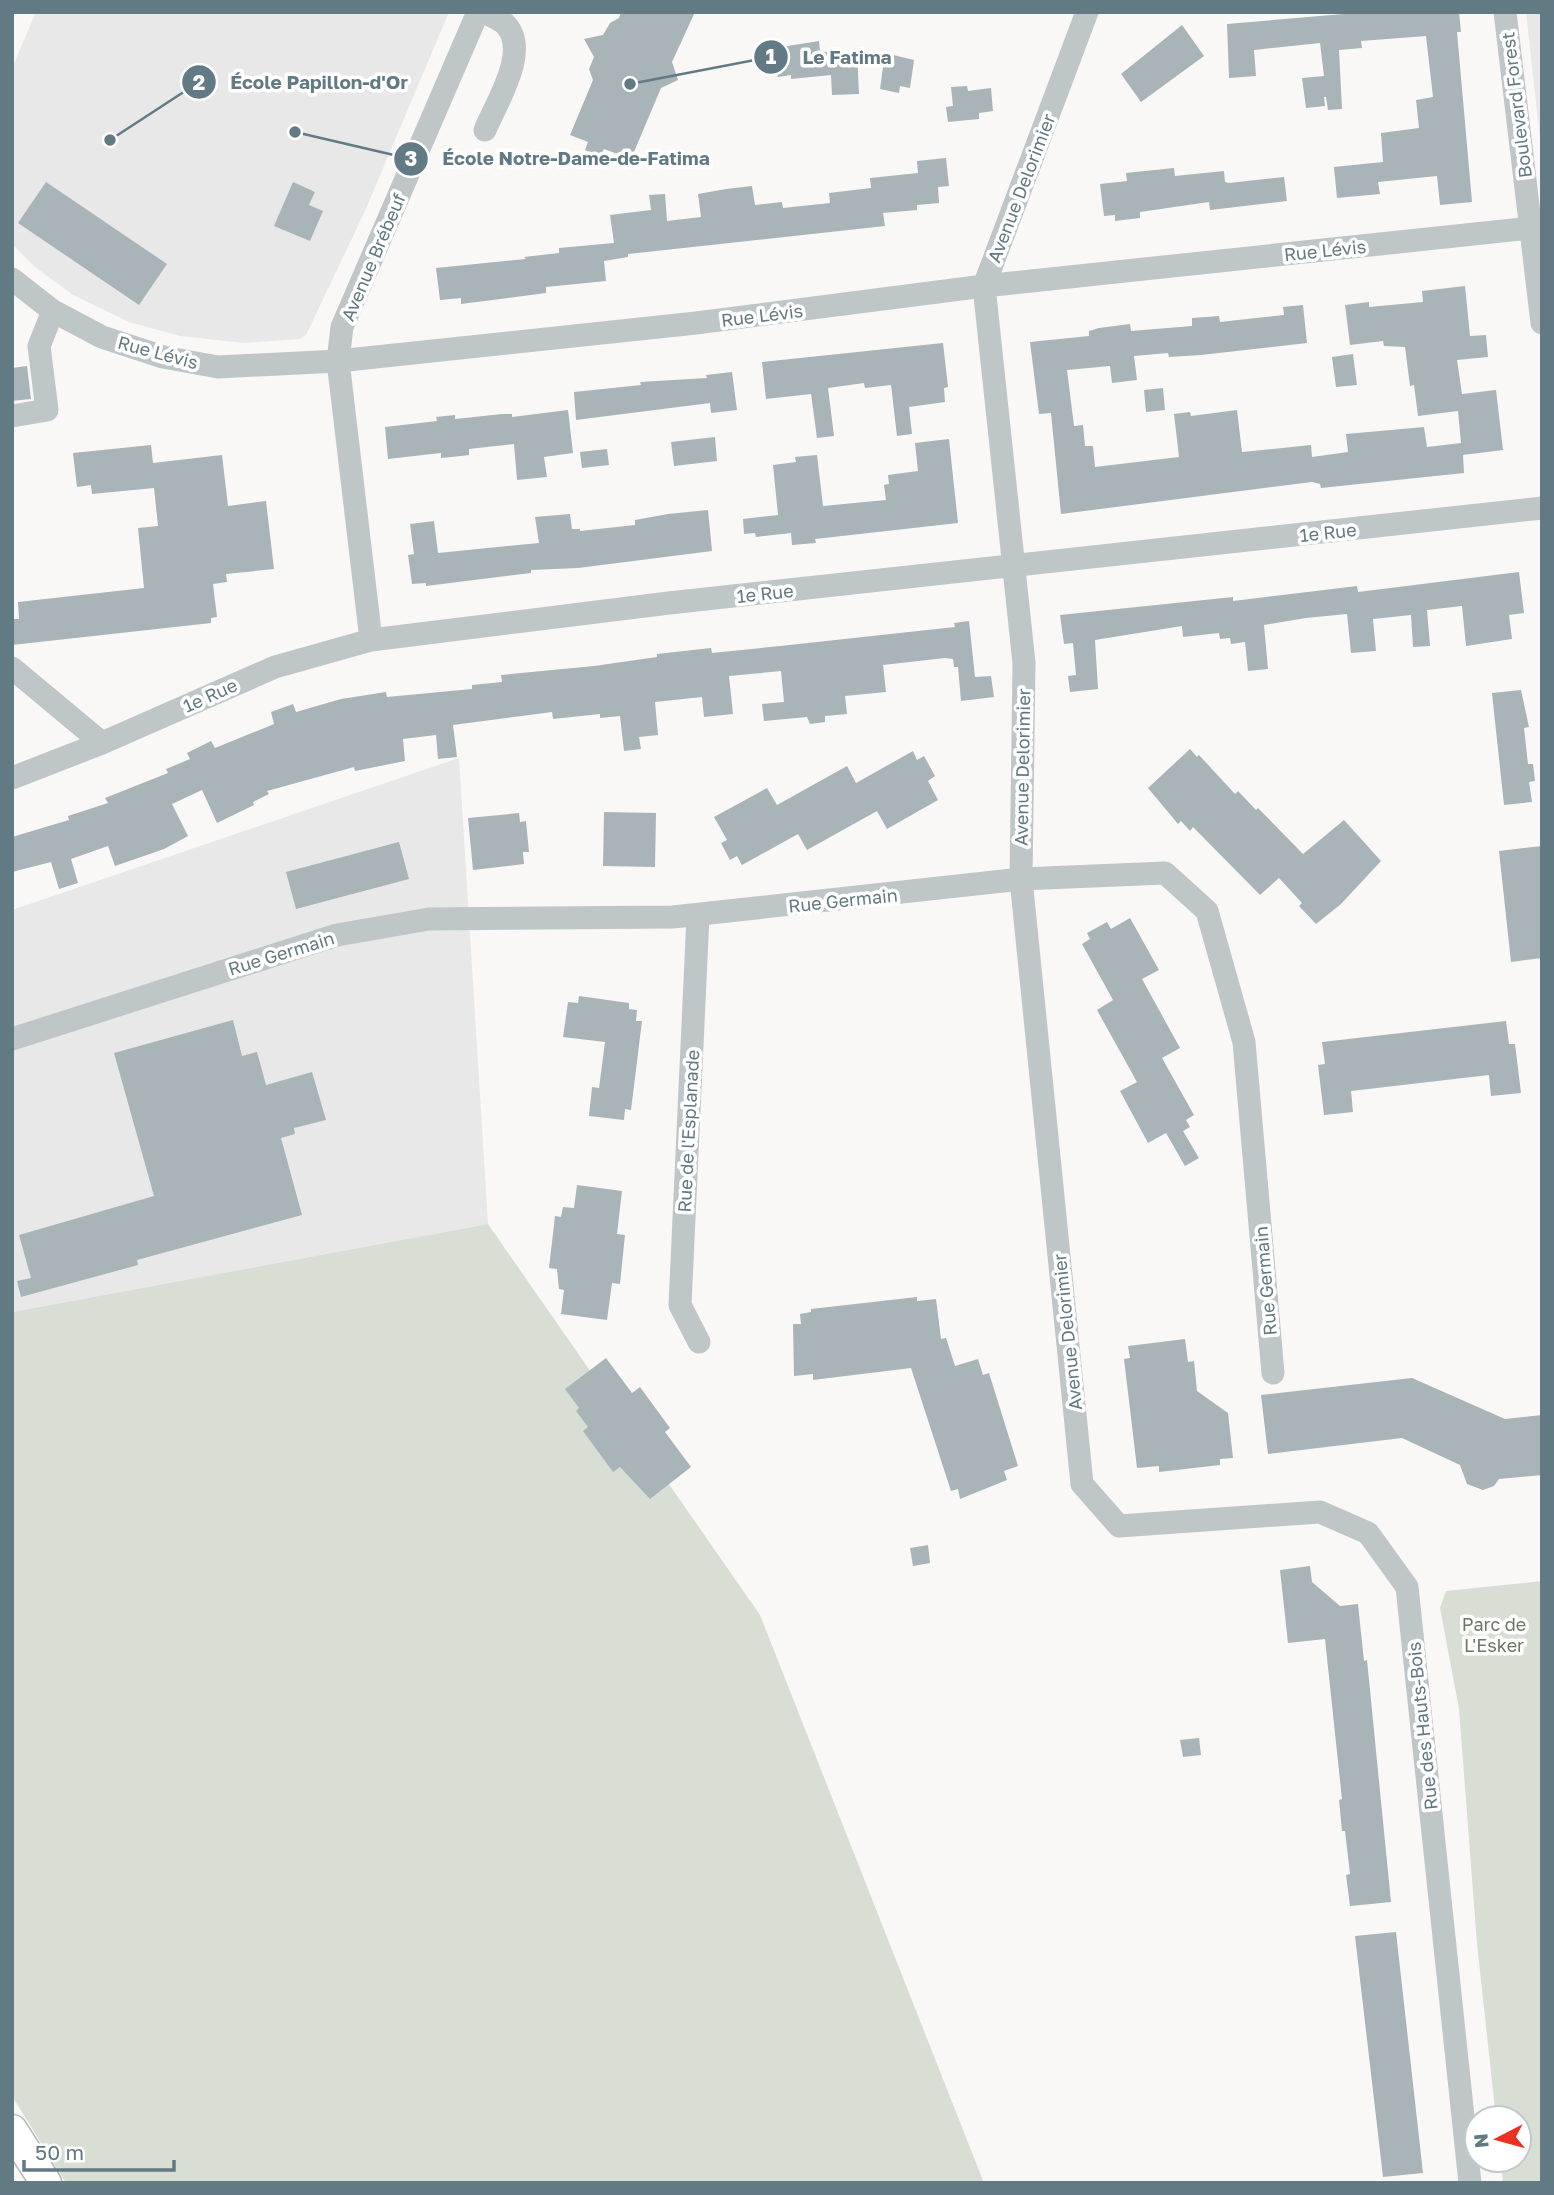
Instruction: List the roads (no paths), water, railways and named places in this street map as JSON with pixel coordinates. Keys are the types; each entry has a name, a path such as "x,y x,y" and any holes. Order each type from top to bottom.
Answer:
{"main road":[{"path":"12,2130 46,2183"}],"street":[{"name":"Avenue Brébeuf","path":"370,640 338,361 342,327 478,12"},
{"path":"485,12 504,23 513,36 516,47 512,66 485,130"},
{"name":"Avenue Delorimier","path":"1087,12 984,286 1024,663 1021,879 1083,1485 1119,1526"},
{"name":"Boulevard Forest","path":"1505,12 1534,221 1542,323"},
{"name":"Rue Lévis","path":"12,279 53,311 102,337 163,357 218,367 338,361 696,323 1534,221"},
{"path":"12,416 47,410 39,346 53,311"},
{"name":"1e Rue","path":"12,778 102,743 275,667 370,640 669,603 1542,508"},
{"path":"12,668 102,743"},
{"name":"Rue Germain","path":"12,1039 337,935 429,919 698,916 1021,879 1165,873 1207,911 1244,1042 1273,1373"},
{"name":"Rue de l'Esplanade","path":"698,916 680,1305 699,1342"},
{"name":"Rue des Hauts-Bois","path":"1119,1526 1320,1512 1368,1533 1407,1587 1471,2183"}],"place":[{"name":"Le Fatima","path":"630,84"},
{"name":"École Notre-Dame-de-Fatima","path":"295,132"},
{"name":"École Papillon-d'Or","path":"110,140"}],"park label":[{"name":"Parc de L'Esker","path":"1494,1634"}]}
